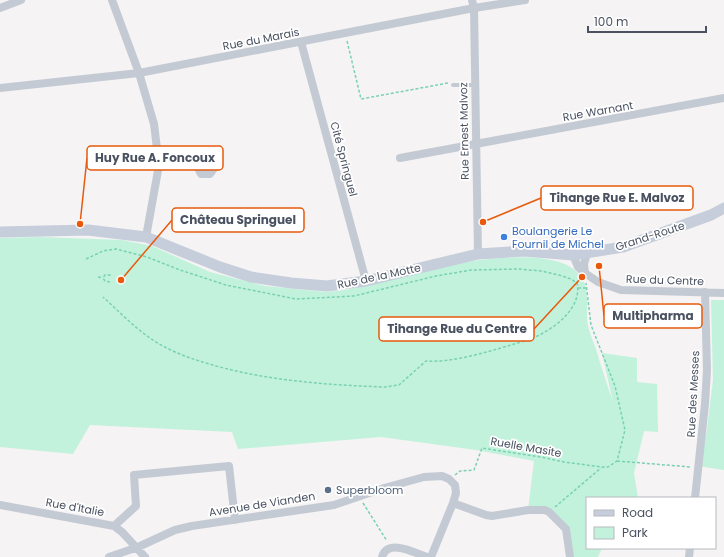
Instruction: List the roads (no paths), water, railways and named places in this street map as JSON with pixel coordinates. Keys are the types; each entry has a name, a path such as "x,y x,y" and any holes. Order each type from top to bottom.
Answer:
{"street":[{"path":"0,8 21,0"},
{"path":"112,0 139,73 154,124 159,165 146,237"},
{"name":"Rue du Marais","path":"0,88 139,73 345,34 473,4 525,0"},
{"name":"Rue Ernest Malvoz","path":"473,4 478,254"},
{"name":"Cité Springuel","path":"301,42 366,281"},
{"name":"Rue Warnant","path":"400,158 724,98"},
{"path":"159,165 197,166"},
{"name":"Grand-Route","path":"573,255 623,247 711,215 724,208"},
{"name":"Rue de la Motte","path":"0,232 88,230 146,237 220,267 251,277 291,283 327,286 366,281 478,254 524,252 573,255"},
{"path":"585,274 584,264 587,253"},
{"name":"Rue du Centre","path":"573,255 578,267 585,274 598,282 621,290 724,293"},
{"name":"Rue des Messes","path":"695,497 707,370 704,292"},
{"path":"114,526 136,506 134,476 229,466 234,520"},
{"name":"Avenue de Vianden","path":"110,557 138,547 175,530 192,526 334,505 424,477 442,476 449,479 454,484 456,493 454,503"},
{"path":"431,557 454,503 492,516 528,510 545,510 549,512 566,529 570,557"},
{"name":"Rue d'Italie","path":"0,505 114,526 138,547 145,557"},
{"path":"382,557 383,553 392,548 402,548 427,557"}],"lane":[{"path":"453,85 475,85"}],"place":[{"name":"Tihange Rue E. Malvoz","path":"483,222"},
{"name":"Huy Rue A. Foncoux","path":"80,224"},
{"name":"Boulangerie Le Fournil de Michel","path":"504,237"},
{"name":"Multipharma","path":"599,266"},
{"name":"Tihange Rue du Centre","path":"582,277"},
{"name":"Château Springuel","path":"121,280"},
{"name":"Superbloom","path":"328,490"}]}
